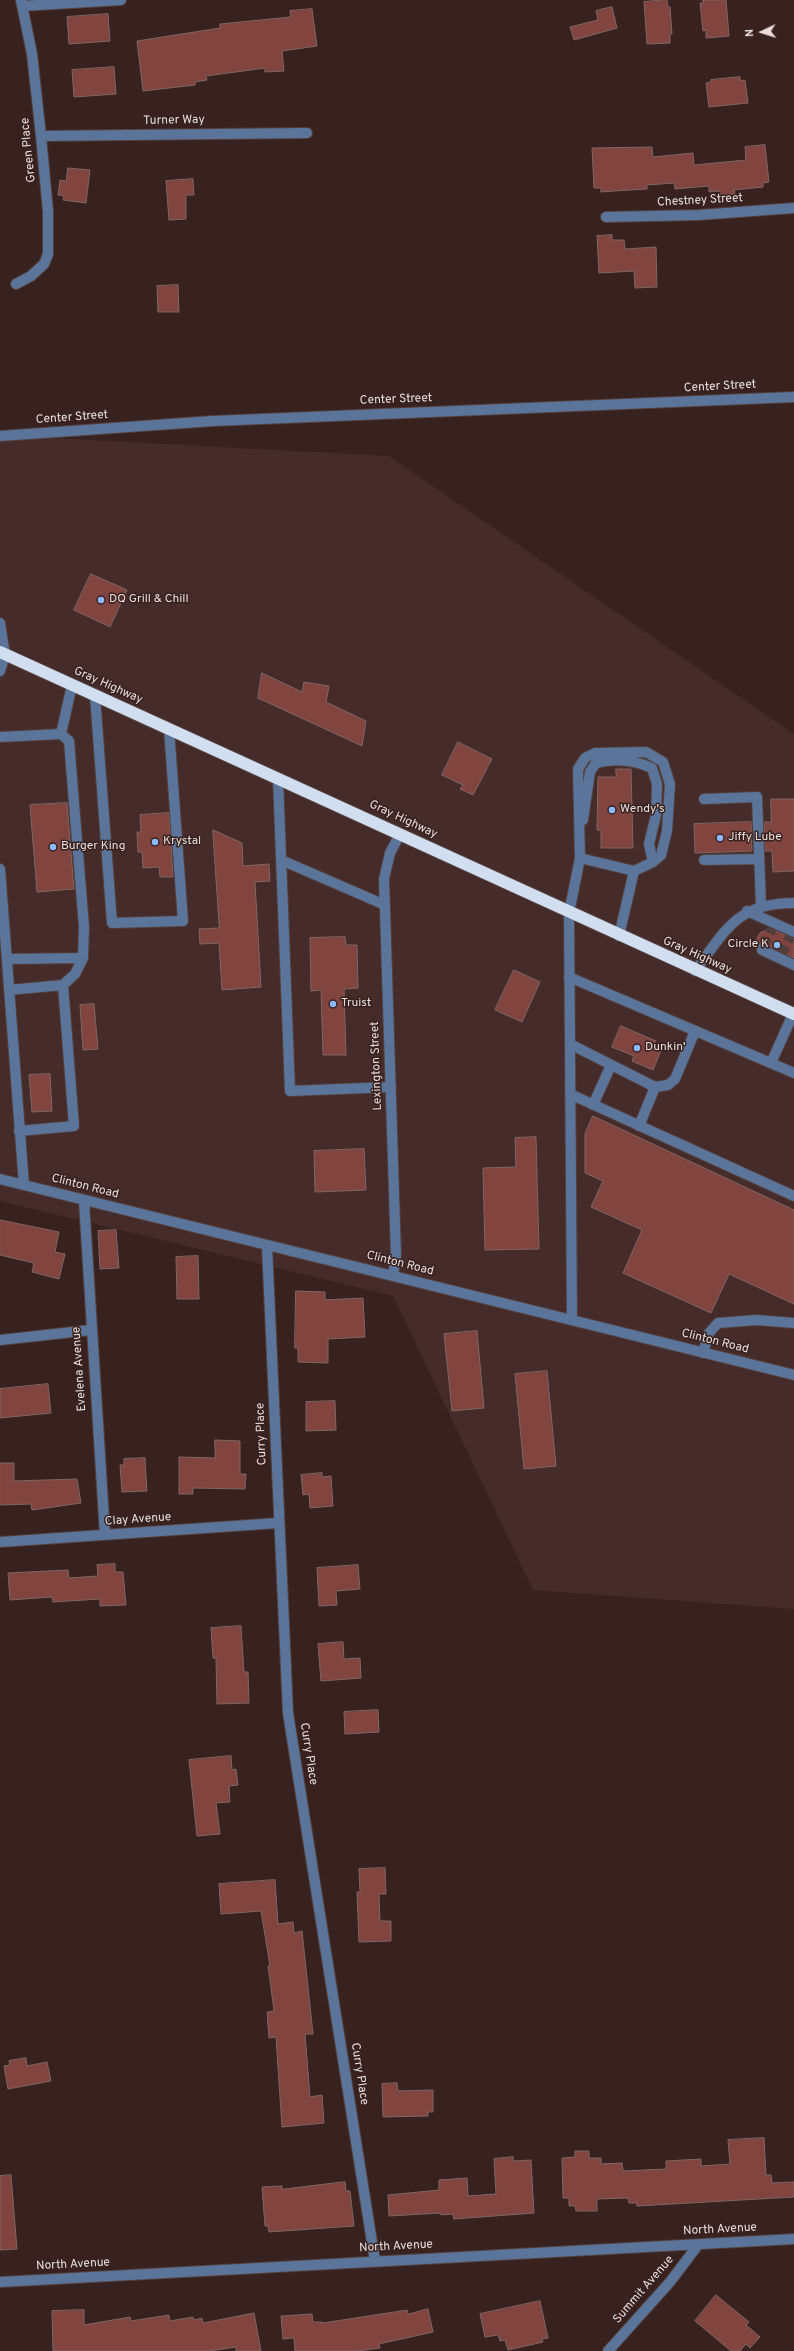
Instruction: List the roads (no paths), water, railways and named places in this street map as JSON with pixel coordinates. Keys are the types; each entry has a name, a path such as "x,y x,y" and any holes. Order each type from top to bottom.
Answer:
{"highway":[{"name":"Gray Highway","path":"2,653 400,834 695,971 794,1014"}],"street":[{"path":"22,3 121,0"},
{"name":"Green Place","path":"16,284 31,276 44,264 48,254 48,212 41,136 32,54 22,3"},
{"name":"Turner Way","path":"41,136 307,133"},
{"name":"Chestney Street","path":"606,217 699,215 794,208"},
{"name":"Center Street","path":"0,436 221,420 570,408 794,397"},
{"path":"0,623 2,653 0,671"},
{"path":"61,734 72,685"},
{"path":"95,696 112,923 183,921 169,729"},
{"path":"0,737 61,734 69,741 84,927 82,958 75,974 63,985 9,990"},
{"path":"572,1320 569,913 580,858 578,769 585,758 595,753 646,752 663,762 670,784 667,832 661,855 653,862 634,871 580,858"},
{"path":"580,834 590,772 596,763 608,760 638,762 652,768 657,784 656,815 649,844 653,862"},
{"path":"278,779 290,1091 391,1087"},
{"path":"704,799 756,797 761,906"},
{"name":"Lexington Street","path":"393,1275 396,1256 384,879 390,853 400,834"},
{"path":"704,860 759,859"},
{"path":"281,860 385,905"},
{"path":"0,869 24,1185"},
{"path":"619,936 634,871"},
{"path":"695,971 727,929 748,911 761,906 794,903"},
{"path":"748,911 773,926 792,934"},
{"path":"763,946 762,950 780,956 794,965"},
{"path":"7,960 82,958"},
{"path":"569,976 794,1073"},
{"path":"19,1131 74,1126 63,985"},
{"path":"771,1063 794,1014"},
{"path":"570,1044 655,1087 668,1085 675,1078 695,1031"},
{"path":"593,1104 611,1065"},
{"path":"639,1126 655,1087"},
{"path":"570,1094 794,1196"},
{"name":"Clinton Road","path":"0,1179 84,1201 393,1275 794,1375"},
{"name":"Evelena Avenue","path":"84,1201 105,1535"},
{"name":"Curry Place","path":"267,1246 278,1523 288,1713 375,2262"},
{"path":"703,1353 709,1333 718,1323 757,1320 794,1323"},
{"path":"0,1340 91,1330"},
{"name":"Clay Avenue","path":"0,1542 278,1523"},
{"name":"North Avenue","path":"0,2282 794,2239"},
{"name":"Summit Avenue","path":"608,2351 670,2282 698,2245"}],"tunnel":[{"path":"763,947 772,929"},
{"path":"781,955 790,937"}],"place":[{"name":"DQ Grill & Chill","path":"101,600"},
{"name":"Wendy's","path":"612,810"},
{"name":"Jiffy Lube","path":"720,838"},
{"name":"Krystal","path":"155,842"},
{"name":"Burger King","path":"53,847"},
{"name":"Circle K","path":"777,945"},
{"name":"Truist","path":"333,1004"},
{"name":"Dunkin'","path":"637,1048"}]}
